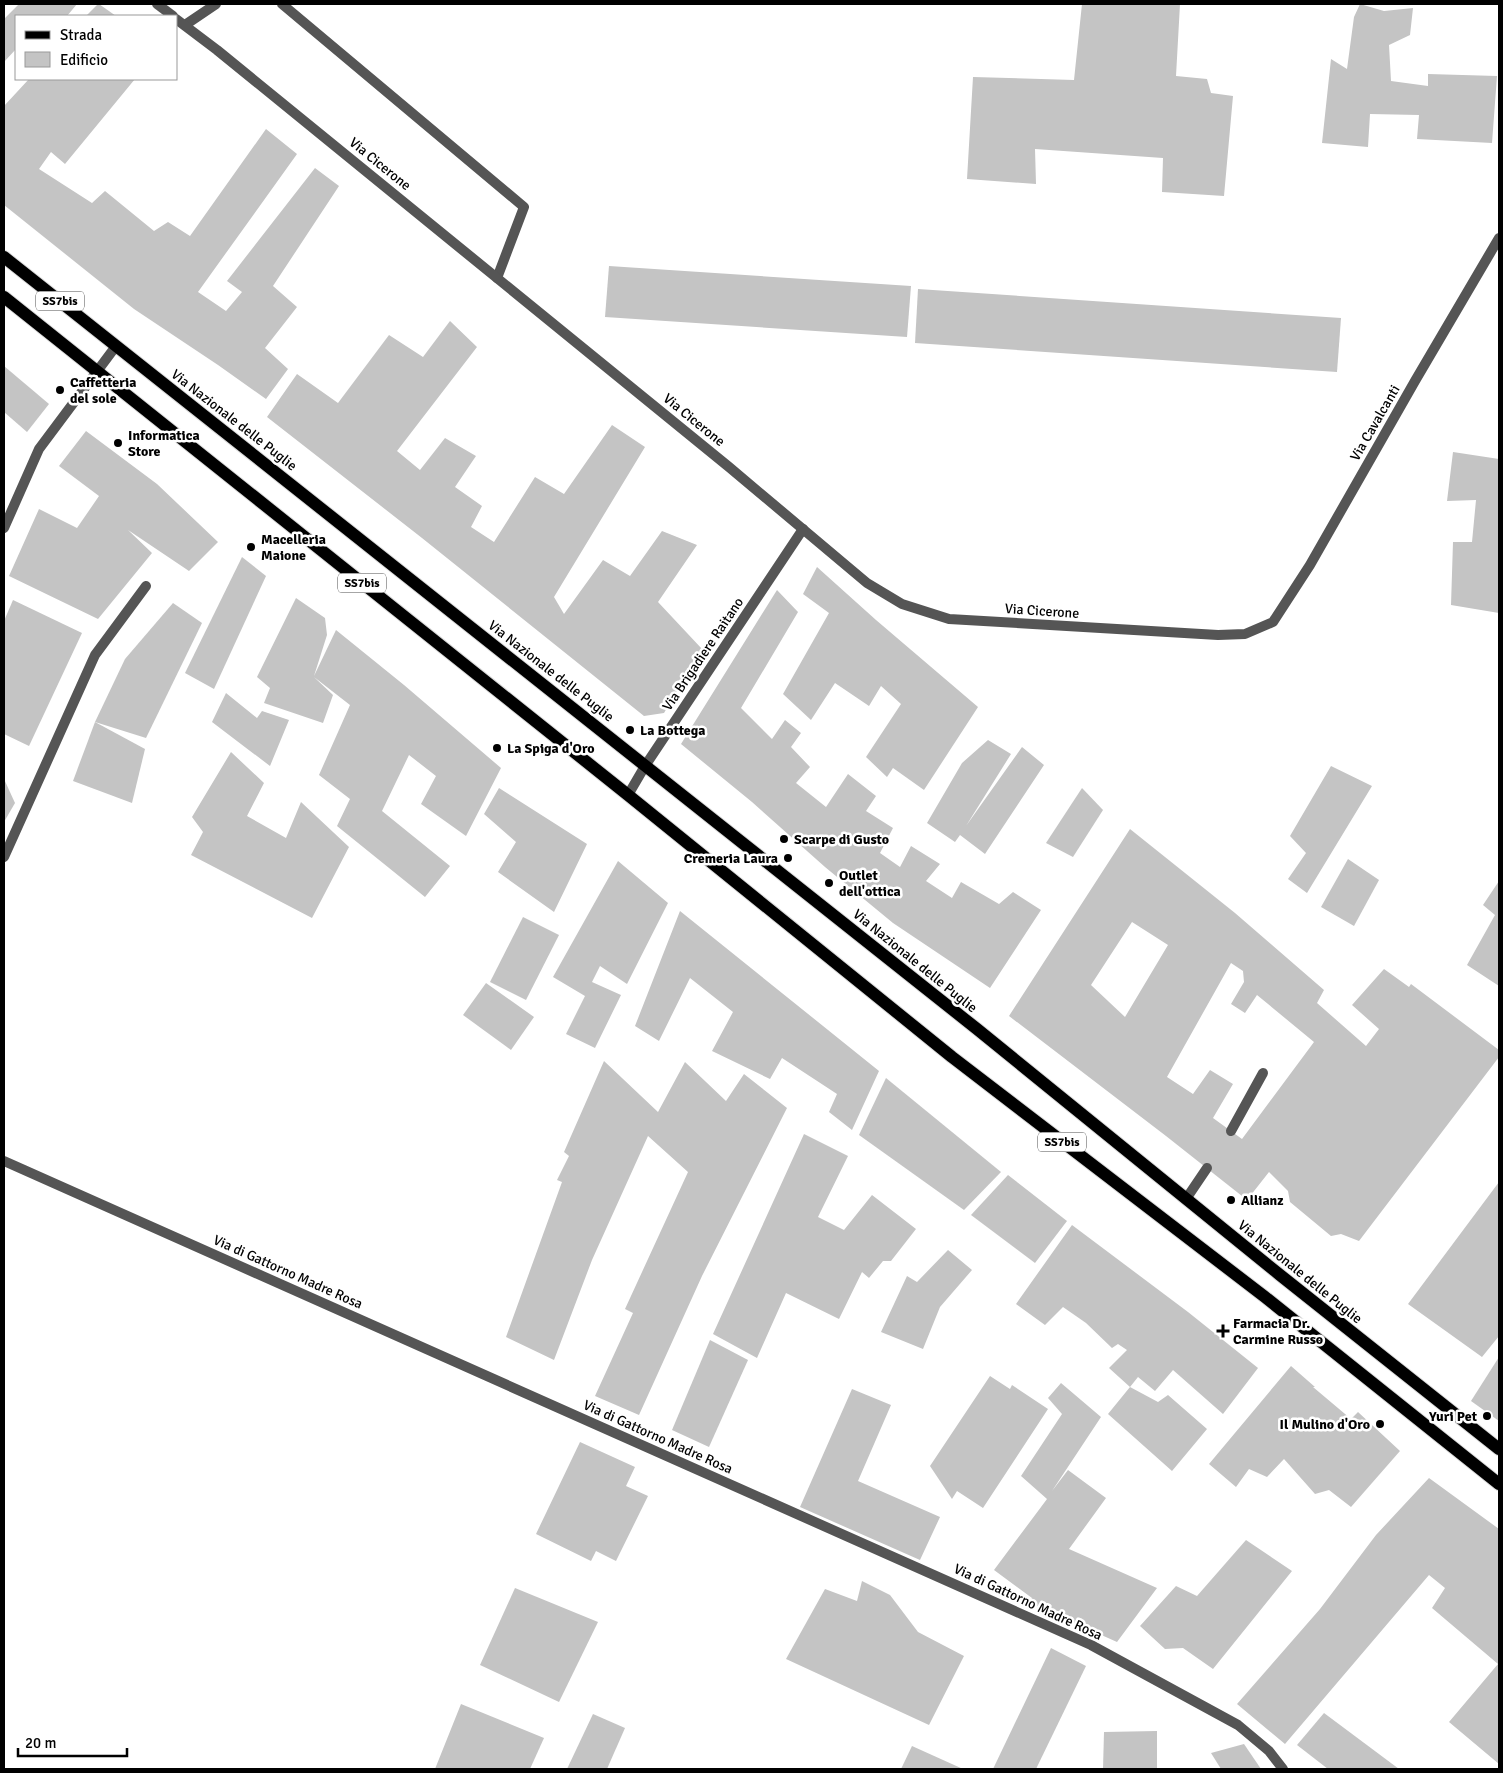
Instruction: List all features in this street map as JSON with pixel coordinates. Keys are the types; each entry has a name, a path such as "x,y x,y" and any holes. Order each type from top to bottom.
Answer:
{"main road":[{"name":"Via Nazionale delle Puglie","path":"4,257 977,1029 1499,1449"},
{"name":"SS7bis","path":"4,297 628,795 952,1057 1265,1297 1499,1484"}],"street":[{"path":"157,4 172,15"},
{"path":"185,25 216,4"},
{"path":"282,4 524,207 497,278"},
{"name":"Via Cicerone","path":"178,20 729,467 867,583 902,604 949,619 1218,635 1244,634 1273,622"},
{"name":"Via Cavalcanti","path":"1273,622 1310,565 1415,380 1499,238"},
{"path":"4,528 39,449 116,346"},
{"name":"Via Brigadiere Raitano","path":"628,795 645,766 803,529"},
{"path":"4,857 95,655 146,586"},
{"path":"1230,1131 1263,1074"},
{"name":"Via di Gattorno Madre Rosa","path":"4,1160 1091,1645 1238,1725 1269,1751 1283,1769"},
{"path":"1186,1199 1207,1168"}],"building":[{"path":"19,4 77,4 68,15 15,15 15,50 4,62 4,19"},
{"path":"99,4 115,15 87,15"},
{"path":"1082,4 1180,4 1176,76 1207,79 1211,93 1233,96 1224,196 1162,192 1163,158 1035,149 1036,184 967,179 973,77 1074,80"},
{"path":"1360,4 1384,11 1413,8 1410,35 1389,45 1391,81 1428,86 1428,74 1497,76 1492,143 1417,139 1419,115 1370,114 1368,147 1322,143 1331,59 1347,69 1354,17"},
{"path":"28,80 134,80 65,164 51,152 39,169 92,203 105,191 154,231 168,222 190,236 266,129 297,154 198,292 226,311 242,292 227,281 315,168 339,186 273,286 297,307 265,348 288,369 266,399 134,309 4,205 4,106"},
{"path":"609,266 911,286 907,337 605,317"},
{"path":"918,289 1341,318 1337,372 915,343"},
{"path":"450,321 477,347 397,451 420,470 445,438 476,456 455,487 482,506 471,527 494,542 535,477 564,494 612,425 645,447 554,597 564,614 603,560 630,576 662,531 697,545 658,602 702,649 664,713 644,716 422,538 267,417 297,374 338,403 389,335 423,357"},
{"path":"4,366 49,404 27,432 4,412"},
{"path":"86,431 157,484 218,542 189,571 128,530 152,553 98,619 9,576 39,509 77,528 99,496 59,466"},
{"path":"1453,452 1499,459 1499,613 1451,605 1453,542 1472,542 1476,500 1447,501"},
{"path":"242,557 266,576 214,689 185,673"},
{"path":"817,567 978,707 924,790 893,768 887,777 866,757 901,704 881,686 869,706 835,683 811,720 783,694 829,613 803,594"},
{"path":"777,590 798,612 741,708 772,739 785,720 801,733 791,747 810,767 796,783 826,807 848,774 876,796 866,811 893,828 880,853 900,867 911,846 940,864 926,881 952,898 961,882 999,904 1013,892 1041,910 990,988 893,923 681,744"},
{"path":"296,598 325,618 327,635 314,676 336,630 501,768 466,836 421,804 436,776 409,755 382,811 450,866 425,897 337,826 350,799 319,775 350,705 314,677 333,695 323,723 264,703 270,688 257,677"},
{"path":"13,600 82,633 29,746 4,734 4,621"},
{"path":"173,603 202,623 146,738 95,722 125,659"},
{"path":"226,693 257,718 262,711 289,720 270,766 212,722"},
{"path":"95,722 145,749 132,803 73,781"},
{"path":"988,740 1011,754 966,826 1022,747 1044,765 985,854 960,835 955,842 927,823 962,763"},
{"path":"231,752 264,783 247,816 286,838 301,802 349,847 312,918 191,855 203,832 192,817"},
{"path":"1331,766 1372,786 1307,893 1288,879 1306,853 1290,836"},
{"path":"4,779 15,803 4,822"},
{"path":"499,788 587,844 554,912 498,872 516,842 484,814"},
{"path":"1082,788 1103,810 1073,857 1046,843"},
{"path":"1130,829 1235,913 1324,990 1317,1003 1366,1046 1379,1029 1352,1005 1384,969 1409,987 1411,984 1499,1050 1499,1057 1359,1241 1341,1234 1331,1236 1290,1202 1288,1191 1269,1172 1247,1200 1009,1016","holes":["1132,922 1168,945 1125,1017 1091,985","1231,963 1243,971 1244,982 1231,1004 1245,1013 1257,995 1314,1042 1242,1139 1213,1118 1233,1084 1210,1070 1193,1094 1167,1077"]},
{"path":"1348,859 1379,880 1354,926 1321,907"},
{"path":"618,861 668,903 627,984 600,966 592,982 621,995 595,1048 566,1034 585,996 553,977"},
{"path":"1499,881 1499,986 1467,965 1495,915 1483,905"},
{"path":"680,911 879,1071 852,1130 829,1112 837,1094 782,1058 770,1079 712,1051 733,1012 690,978 659,1041 635,1026"},
{"path":"523,917 559,935 526,1000 490,982"},
{"path":"486,983 534,1017 511,1050 463,1015"},
{"path":"604,1061 658,1112 685,1062 726,1101 744,1074 787,1108 702,1276 639,1415 595,1396 633,1313 625,1309 688,1172 648,1136 592,1260 554,1360 506,1337 562,1182 557,1180 569,1156 564,1152"},
{"path":"886,1078 1001,1172 964,1210 859,1135"},
{"path":"804,1134 848,1156 818,1217 844,1230 872,1195 916,1229 891,1261 883,1261 869,1278 862,1272 839,1319 786,1293 757,1358 713,1334"},
{"path":"1008,1175 1067,1221 1035,1263 971,1215"},
{"path":"1499,1182 1499,1336 1482,1357 1408,1304"},
{"path":"1072,1225 1188,1312 1258,1368 1223,1414 1173,1370 1155,1391 1138,1377 1130,1387 1109,1368 1127,1350 1118,1344 1112,1348 1086,1323 1063,1307 1045,1325 1016,1304"},
{"path":"948,1250 972,1270 940,1307 923,1349 881,1332 907,1276 917,1282"},
{"path":"710,1340 748,1360 709,1447 672,1430"},
{"path":"1499,1357 1499,1421 1471,1401"},
{"path":"1291,1366 1351,1419 1358,1412 1400,1451 1351,1507 1329,1490 1315,1494 1284,1459 1267,1477 1249,1469 1236,1487 1209,1464"},
{"path":"990,1376 1010,1389 1012,1385 1048,1409 983,1508 957,1491 952,1499 930,1466"},
{"path":"1061,1383 1101,1417 1052,1491 1068,1470 1106,1498 1069,1549 1157,1588 1117,1642 1030,1603 1032,1598 994,1570 1047,1499 1021,1476 1062,1414 1048,1398"},
{"path":"1130,1387 1158,1402 1168,1395 1207,1429 1172,1471 1108,1414"},
{"path":"852,1389 891,1405 858,1481 940,1517 920,1560 800,1507"},
{"path":"580,1442 635,1467 626,1486 648,1496 616,1561 596,1551 591,1561 536,1534"},
{"path":"1429,1478 1499,1529 1499,1764 1449,1722 1498,1664 1432,1608 1445,1588 1429,1575 1285,1744 1237,1704 1320,1609 1376,1535"},
{"path":"1246,1540 1292,1571 1213,1669 1183,1648 1165,1649 1140,1626 1176,1586 1197,1596"},
{"path":"862,1581 890,1595 918,1632 964,1656 929,1725 786,1659 825,1589 857,1601"},
{"path":"515,1588 598,1622 559,1702 480,1665"},
{"path":"1051,1648 1086,1666 1036,1769 993,1769"},
{"path":"461,1704 544,1738 530,1769 435,1769"},
{"path":"1324,1713 1399,1769 1328,1769 1297,1745"},
{"path":"593,1714 625,1728 607,1769 567,1769"},
{"path":"1157,1731 1157,1769 1103,1769 1104,1732"},
{"path":"1244,1744 1261,1769 1221,1769 1211,1753"},
{"path":"912,1746 963,1769 901,1769"}],"place":[{"name":"Caffetteria del sole","path":"60,390"},
{"name":"Informatica Store","path":"118,443"},
{"name":"Macelleria Maione","path":"251,547"},
{"name":"La Bottega","path":"630,730"},
{"name":"La Spiga d'Oro","path":"497,748"},
{"name":"Scarpe di Gusto","path":"784,839"},
{"name":"Cremeria Laura","path":"788,858"},
{"name":"Outlet dell'ottica","path":"829,883"},
{"name":"Allianz","path":"1231,1200"},
{"name":"Farmacia Dr. Carmine Russo","path":"1223,1331"},
{"name":"Yuri Pet","path":"1487,1416"},
{"name":"Il Mulino d'Oro","path":"1380,1424"}]}
